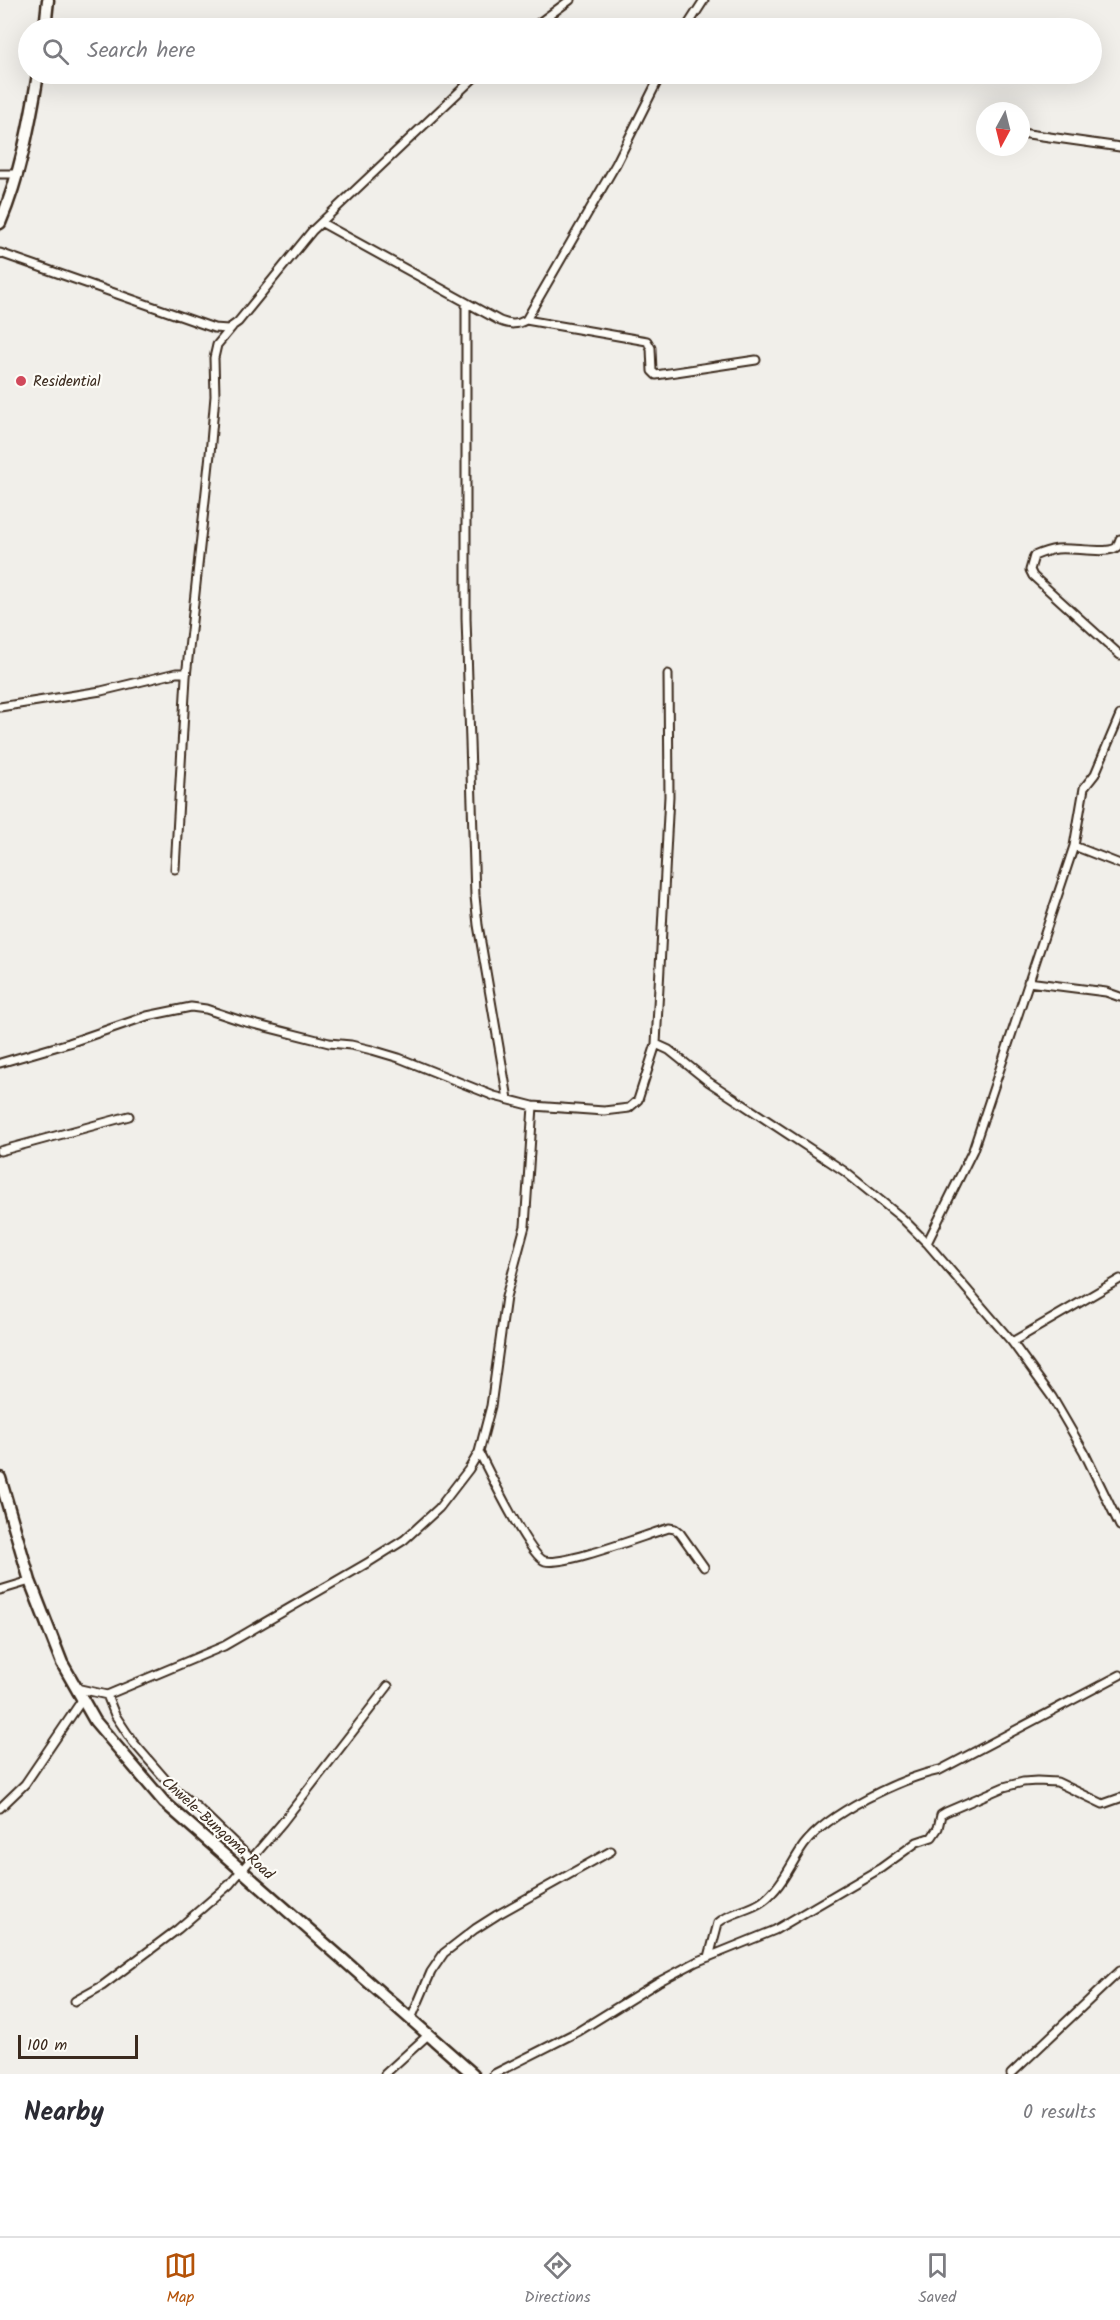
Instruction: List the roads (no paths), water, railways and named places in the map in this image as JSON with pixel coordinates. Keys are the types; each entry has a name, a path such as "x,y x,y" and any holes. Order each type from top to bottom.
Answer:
{"main road":[{"path":"46,18 48,0"},
{"path":"0,223 17,174 36,84"},
{"name":"Chwele-Bungoma Road","path":"0,1478 30,1581 63,1663 82,1700 113,1744 164,1802 473,2074"}],"street":[{"path":"546,18 570,0"},
{"path":"692,18 704,0"},
{"path":"175,869 186,677 211,442 214,358 217,345 312,231 468,84"},
{"path":"322,223 466,303 508,324 520,324 526,320 616,164 656,84"},
{"path":"1030,134 1120,147"},
{"path":"0,174 17,174"},
{"path":"0,254 214,328 232,327"},
{"path":"466,303 466,618 475,896 508,1100"},
{"path":"526,320 648,341 651,348 652,371 656,375 756,360"},
{"path":"1120,539 1113,551 1056,549 1034,556 1030,565 1033,576 1120,655"},
{"path":"0,707 100,691 182,672 186,677"},
{"path":"0,1063 69,1043 147,1016 191,1007 206,1009 242,1021 329,1043 351,1044 372,1050 399,1058 450,1080 533,1106 604,1111 629,1108 638,1100 657,1044 669,796 668,674"},
{"path":"927,1243 973,1150 1074,846 1084,788 1095,774 1120,715"},
{"path":"1074,846 1120,864"},
{"path":"1028,982 1106,992 1120,997"},
{"path":"657,1044 669,1050 709,1082 844,1171 896,1212 927,1243 1012,1342 1052,1397 1084,1452 1120,1526"},
{"path":"76,1688 107,1695 224,1646 344,1578 404,1540 440,1508 479,1452 492,1406 506,1297 525,1226 533,1106"},
{"path":"0,1151 129,1116"},
{"path":"1012,1342 1120,1279"},
{"path":"479,1452 526,1541 538,1558 545,1561 567,1559 669,1528 680,1533 704,1567"},
{"path":"0,1590 30,1581"},
{"path":"709,1957 718,1923 765,1900 793,1867 804,1846 817,1830 873,1796 916,1775 940,1770 1120,1675"},
{"path":"75,2001 102,1986 178,1929 230,1884 303,1796 388,1686"},
{"path":"107,1695 115,1715 133,1742 173,1788 197,1807 251,1858"},
{"path":"0,1808 25,1784 82,1700"},
{"path":"494,2074 579,2031 658,1982 709,1957 775,1930 880,1868 916,1842 932,1837 938,1828 941,1815 1023,1782 1057,1782 1103,1804 1120,1798"},
{"path":"411,2019 431,1972 444,1953 497,1915 611,1851"},
{"path":"1011,2074 1120,1971"},
{"path":"385,2074 428,2035"}],"place":[{"name":"Residential","path":"21,381"}]}
